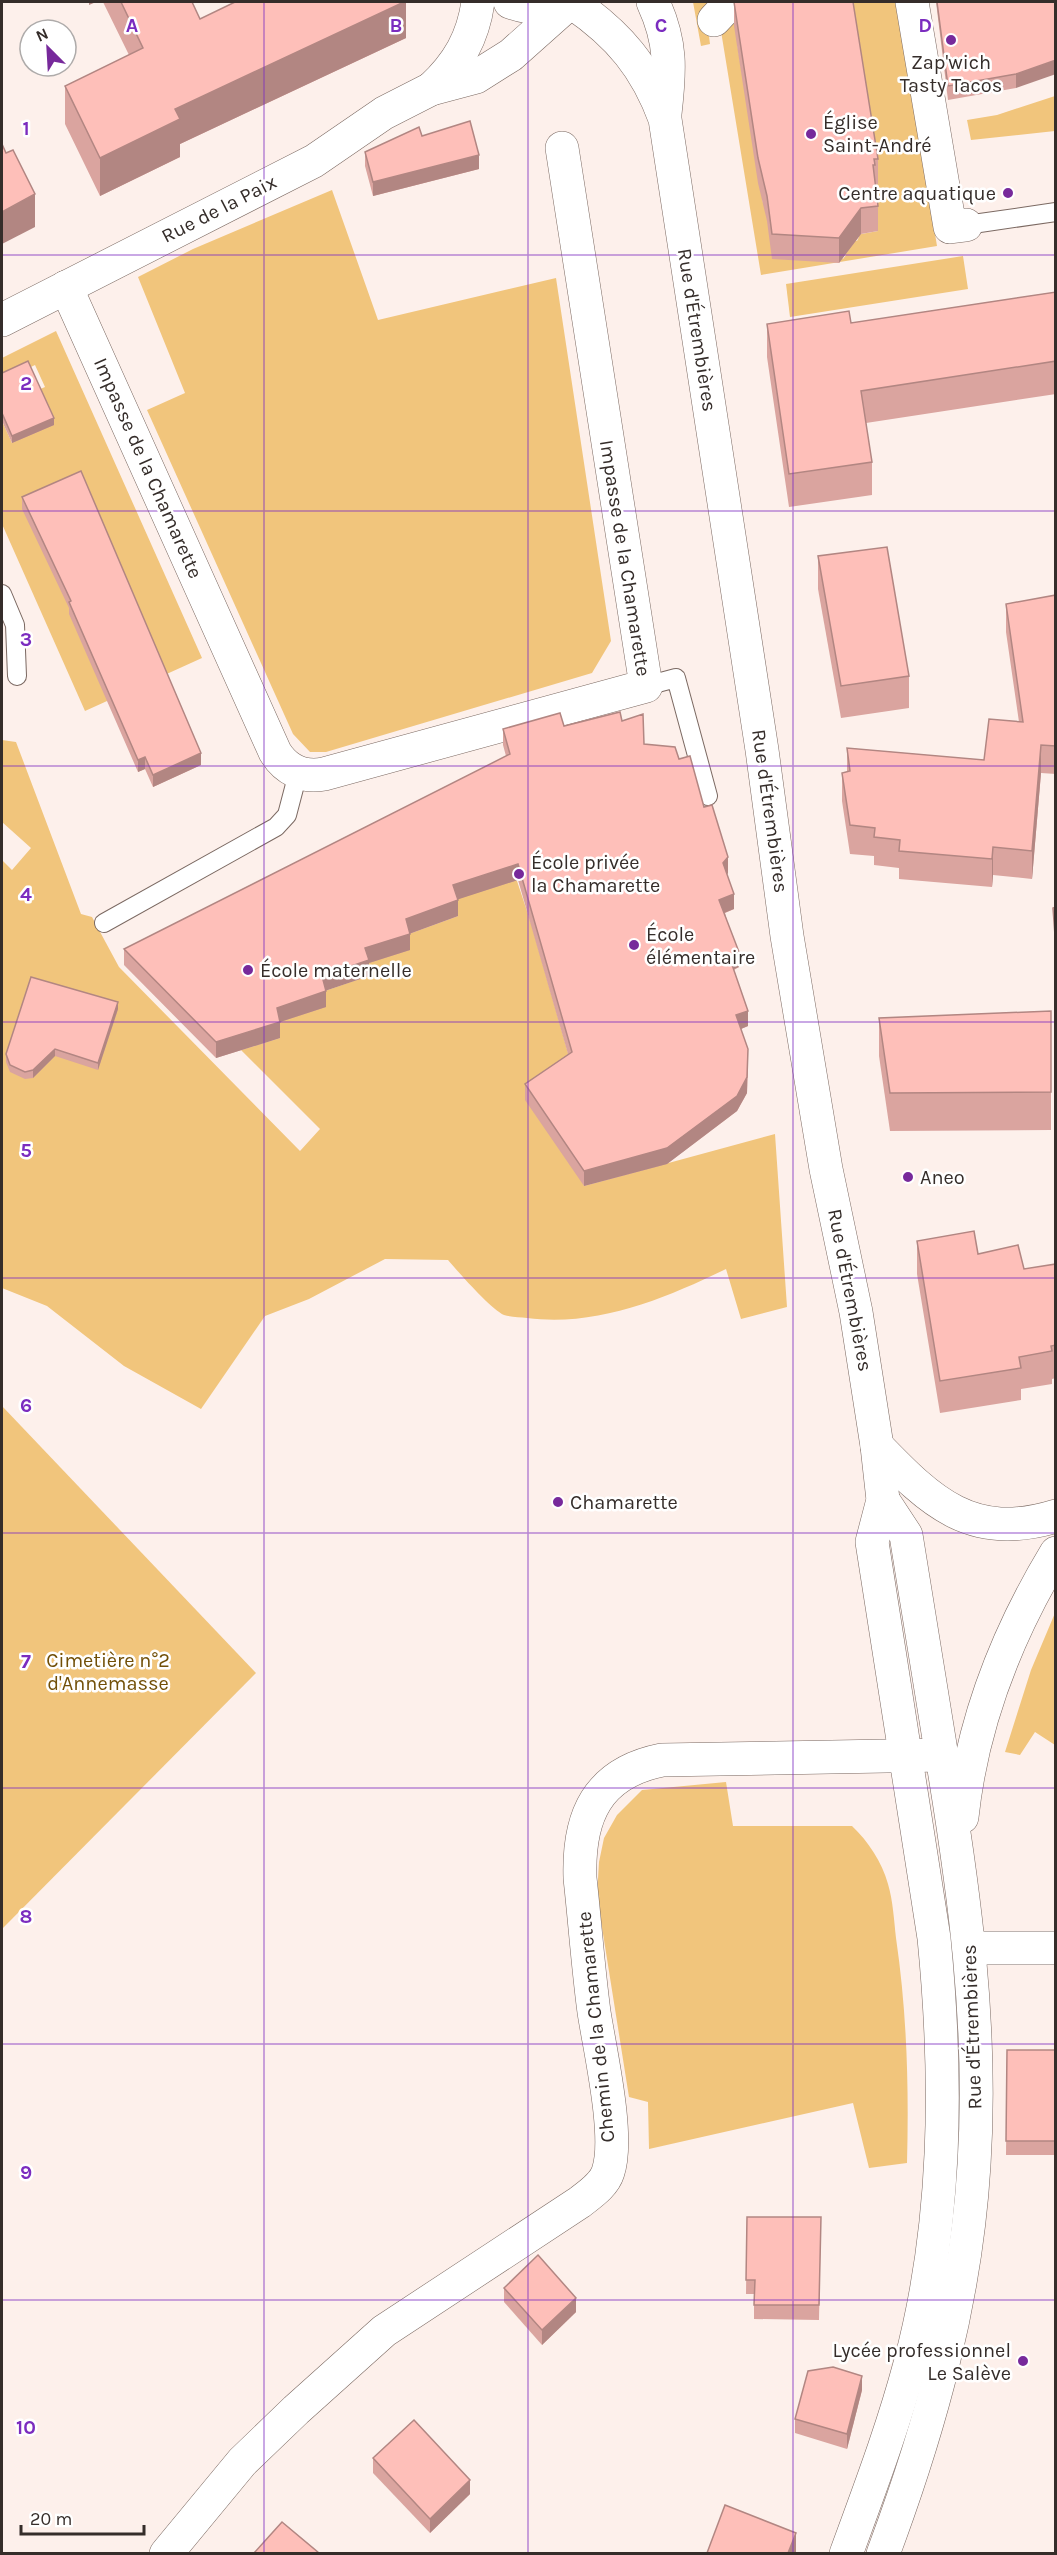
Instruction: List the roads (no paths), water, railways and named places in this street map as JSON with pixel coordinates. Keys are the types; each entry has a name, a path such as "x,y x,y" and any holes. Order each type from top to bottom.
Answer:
{"main road":[{"name":"Rue de la Paix","path":"431,89 447,75 460,57 470,38 478,2"},
{"path":"510,2 537,9 573,4"},
{"name":"Rue d'Étrembières","path":"653,2 663,23 669,52 664,119"},
{"path":"912,2 950,227 966,225"},
{"name":"Rue de la Paix","path":"2,320 314,160 368,122 431,89 476,77 489,70 573,4"},
{"name":"Rue d'Étrembières","path":"573,4 604,26 630,53 651,84 664,119 793,970 826,1169 856,1312 877,1446 883,1500 872,1542 928,1891 938,1986 942,2124 939,2194 930,2271 911,2362 880,2461 846,2553"},
{"name":"Impasse de la Chamarette","path":"66,286 275,752 283,763 298,773 315,776 646,686 562,148"},
{"path":"877,1446 927,1496 947,1509 968,1518 991,1523 1013,1524 1037,1522 1056,1516"},
{"name":"Rue d'Étrembières","path":"883,1500 906,1536 958,1852 969,1948 975,2044 976,2110 974,2166 962,2276 932,2410 883,2553"},
{"path":"958,1852 969,1770 990,1691 1010,1638 1035,1587 1056,1553"},
{"name":"Chemin de la Chamarette","path":"166,2553 242,2462 384,2331 580,2202 598,2187 608,2172 610,2114 594,2010 579,1860 584,1826 597,1796 635,1767 662,1760 942,1755"},
{"path":"969,1948 1056,1948"}],"lane":[{"path":"966,225 1056,212"},
{"path":"2,594 15,625 17,676"},
{"path":"646,686 676,678 708,796"},
{"path":"104,923 276,827 286,815 298,773"}],"place":[{"name":"Zap'wich Tasty Tacos","path":"951,40"},
{"name":"Église Saint-André","path":"811,134"},
{"name":"Centre aquatique","path":"1008,193"},
{"name":"École privée la Chamarette","path":"519,874"},
{"name":"École élémentaire","path":"634,945"},
{"name":"École maternelle","path":"248,970"},
{"name":"Aneo","path":"908,1177"},
{"name":"Chamarette","path":"558,1502"},
{"name":"Lycée professionnel Le Salève","path":"1023,2361"}],"park label":[{"name":"Cimetière n°2 d'Annemasse","path":"108,1672"}]}
